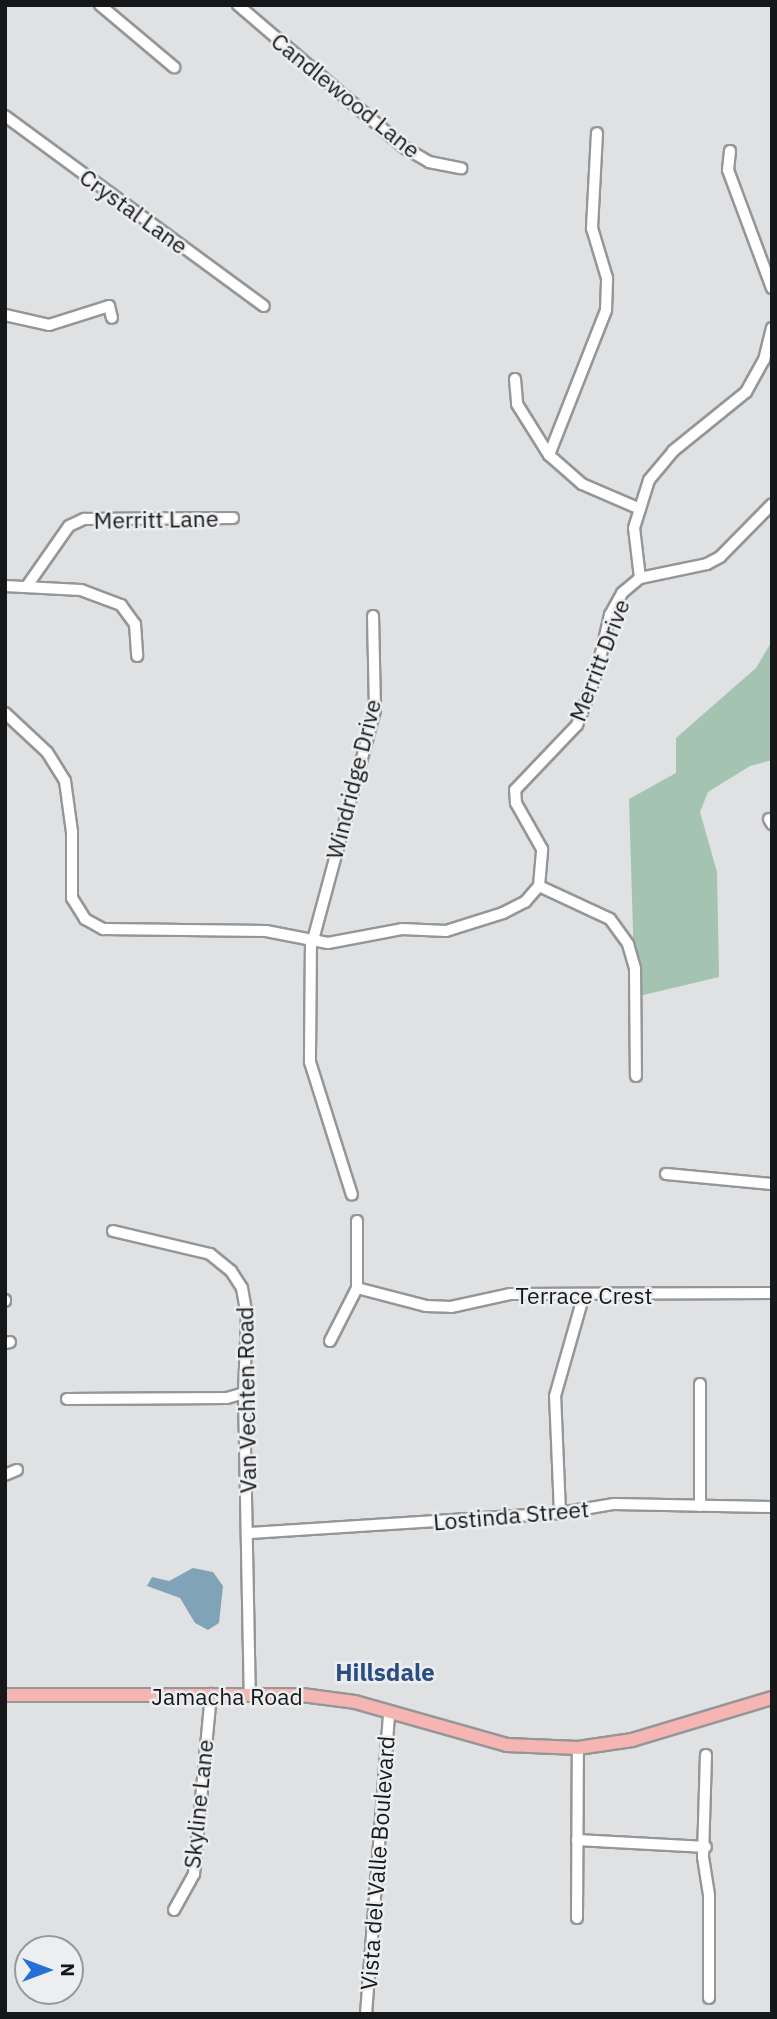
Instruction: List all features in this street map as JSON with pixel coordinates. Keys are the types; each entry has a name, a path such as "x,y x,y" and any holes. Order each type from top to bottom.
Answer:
{"main road":[{"name":"Jamacha Road","path":"5,1695 302,1695 389,1712 507,1745 578,1748 632,1740 772,1698"}],"street":[{"path":"100,5 174,67"},
{"name":"Candlewood Lane","path":"238,5 405,148 429,162 461,168"},
{"name":"Crystal Lane","path":"5,116 264,306"},
{"path":"549,455 606,310 607,278 592,228 597,134"},
{"path":"730,151 728,170 772,288"},
{"path":"5,315 49,325 109,306 112,318"},
{"path":"640,578 634,528 649,480 667,457 746,392 764,360 772,328"},
{"path":"515,379 517,404 549,455 582,484 640,509"},
{"name":"Merritt Drive","path":"539,886 542,849 516,803 515,790 576,725 596,675 613,607 640,578 714,561 772,504"},
{"name":"Merritt Lane","path":"27,586 69,526 84,519 233,518"},
{"path":"5,586 81,590 121,605 135,624 137,656"},
{"name":"Windridge Drive","path":"352,1195 310,1062 312,940 374,710 373,616"},
{"path":"5,713 47,752 65,781 72,832 72,898 85,919 118,932 266,932 343,943 402,929 446,931 503,913 525,902 539,886 610,919 628,944 635,969 636,1076"},
{"path":"666,1174 772,1184"},
{"path":"330,1341 357,1288 356,1221"},
{"name":"Van Vechten Road","path":"113,1231 210,1254 231,1271 242,1288 247,1315 244,1393 250,1533 250,1695"},
{"name":"Terrace Crest","path":"357,1288 426,1306 450,1307 510,1294 772,1293"},
{"path":"560,1513 555,1396 584,1294"},
{"path":"700,1384 700,1506"},
{"path":"67,1399 227,1398 244,1393"},
{"path":"5,1475 17,1470"},
{"name":"Lostinda Street","path":"250,1533 560,1513 614,1504 772,1507"},
{"name":"Skyline Lane","path":"174,1910 194,1874 211,1694"},
{"name":"Vista del Valle Boulevard","path":"366,2014 389,1712"},
{"path":"577,1917 578,1748"},
{"path":"706,1755 709,1998"},
{"path":"577,1840 706,1847"}],"green space":[{"path":"772,641 772,760 750,766 708,792 700,812 717,872 719,977 635,997 629,799 676,773 676,738 756,668"}],"water":[{"path":"193,1568 213,1572 223,1586 219,1623 208,1630 195,1623 180,1598 147,1586 152,1577 169,1581"}],"district":[{"name":"Hillsdale","path":"385,1673"}]}
